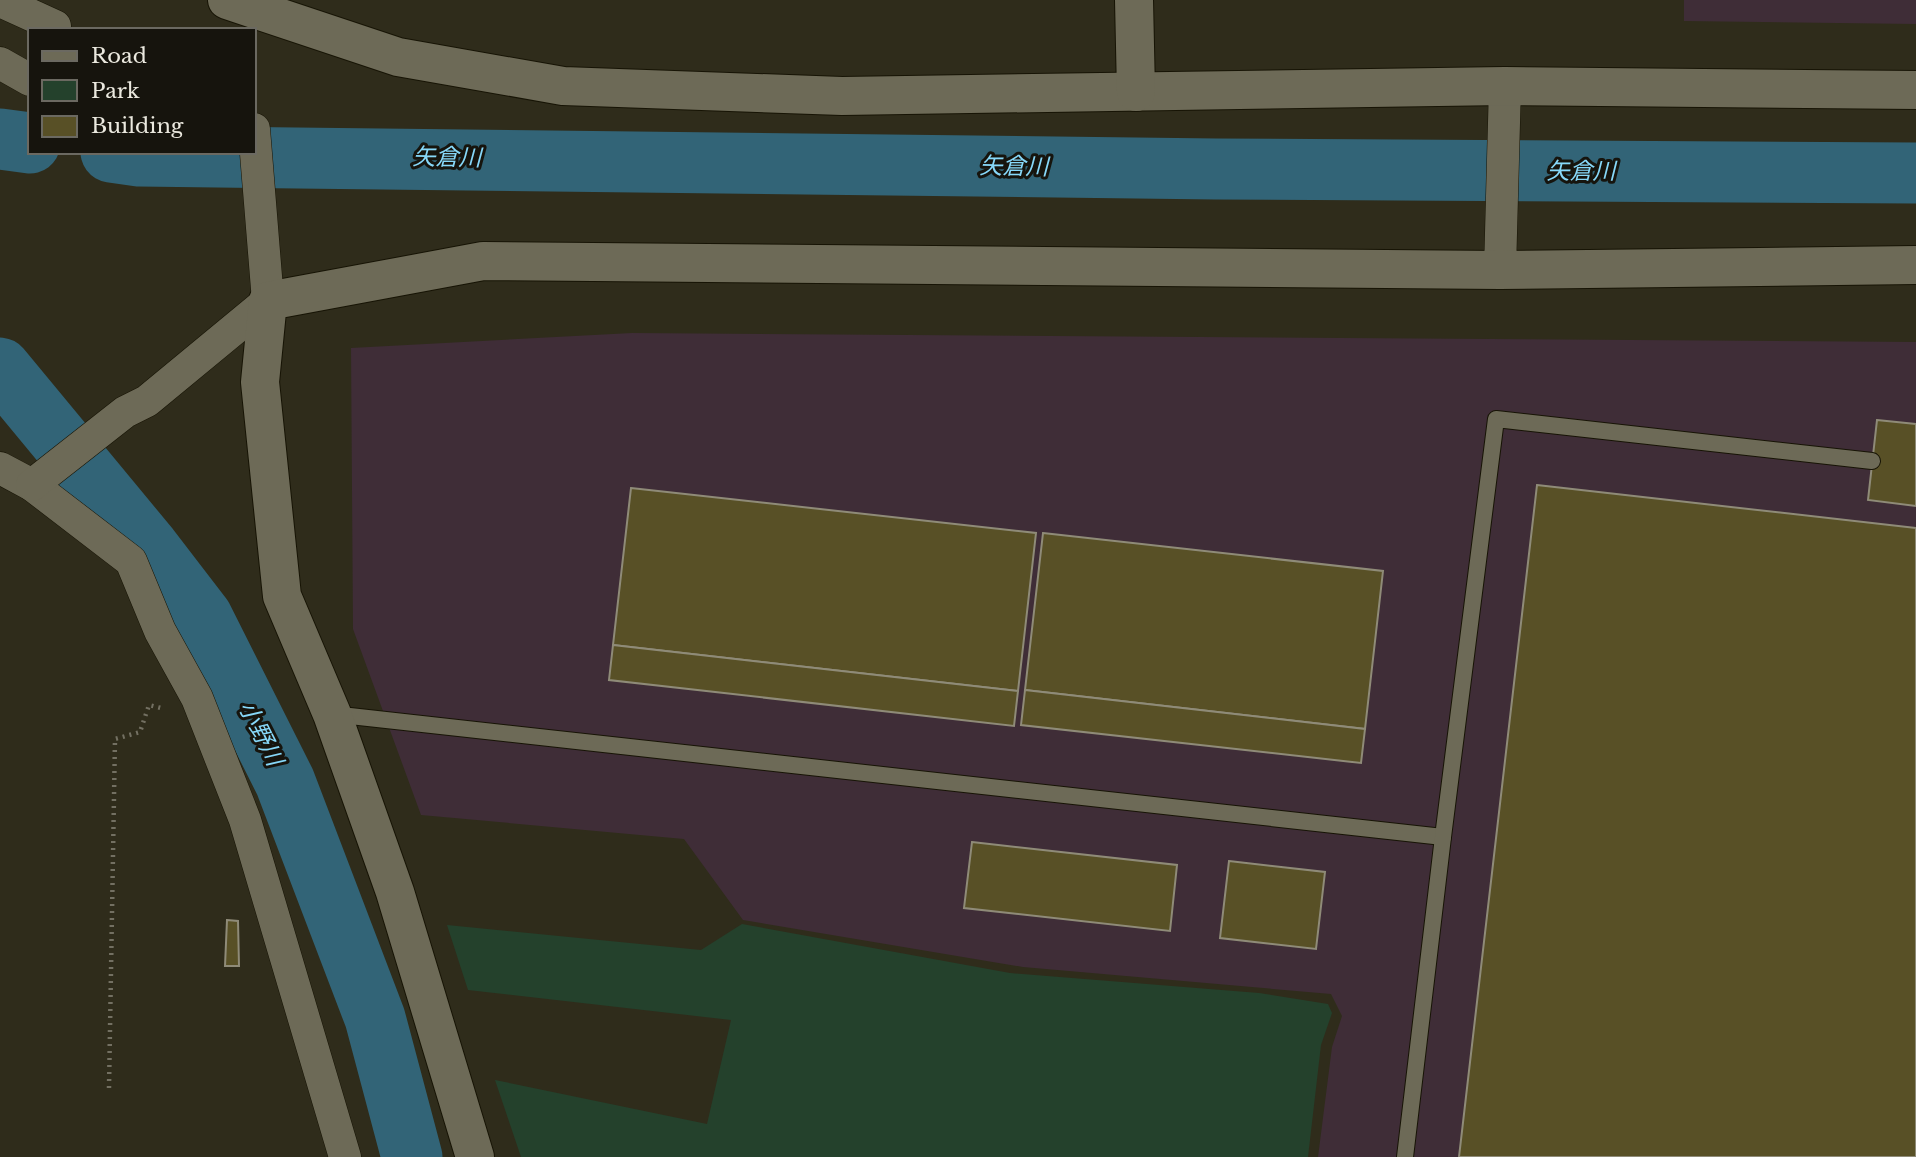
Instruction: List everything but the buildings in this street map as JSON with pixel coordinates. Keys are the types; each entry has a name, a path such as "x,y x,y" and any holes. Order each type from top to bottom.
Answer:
{"street":[{"path":"227,0 398,57 563,86 842,96 1505,86 1916,89"},
{"path":"1135,0 1136,92"},
{"path":"0,1 54,28"},
{"path":"0,63 28,79"},
{"path":"1500,251 1505,86"},
{"path":"256,153 268,301 260,382 282,596 332,714 395,892 475,1157"},
{"path":"32,485 125,412 147,401 268,301 483,261 1500,251 1916,265"},
{"path":"0,468 32,485 131,561 160,631 197,698 245,820 345,1157"}],"lane":[{"path":"1405,1157 1496,419 1872,461"},
{"path":"332,714 1443,837"}],"path":[{"path":"109,1088 115,739 140,732 149,705"}],"shaded area":[{"path":"1684,0 1916,0 1916,24 1684,21"},
{"path":"632,333 1916,342 1916,1157 1318,1157 1332,1047 1342,1016 1331,994 1023,967 743,920 684,839 421,815 353,629 351,348"}],"green space":[{"path":"742,924 1010,973 1259,993 1328,1004 1332,1013 1321,1045 1308,1157 521,1157 495,1080 707,1124 731,1020 468,990 447,925 701,950"}],"waterway":[{"name":"矢倉川","path":"0,139 28,143"},
{"name":"矢倉川","path":"125,154 1216,169 1916,173"},
{"name":"小野川","path":"0,368 149,548 202,617 285,782 375,1018 412,1157"}]}
